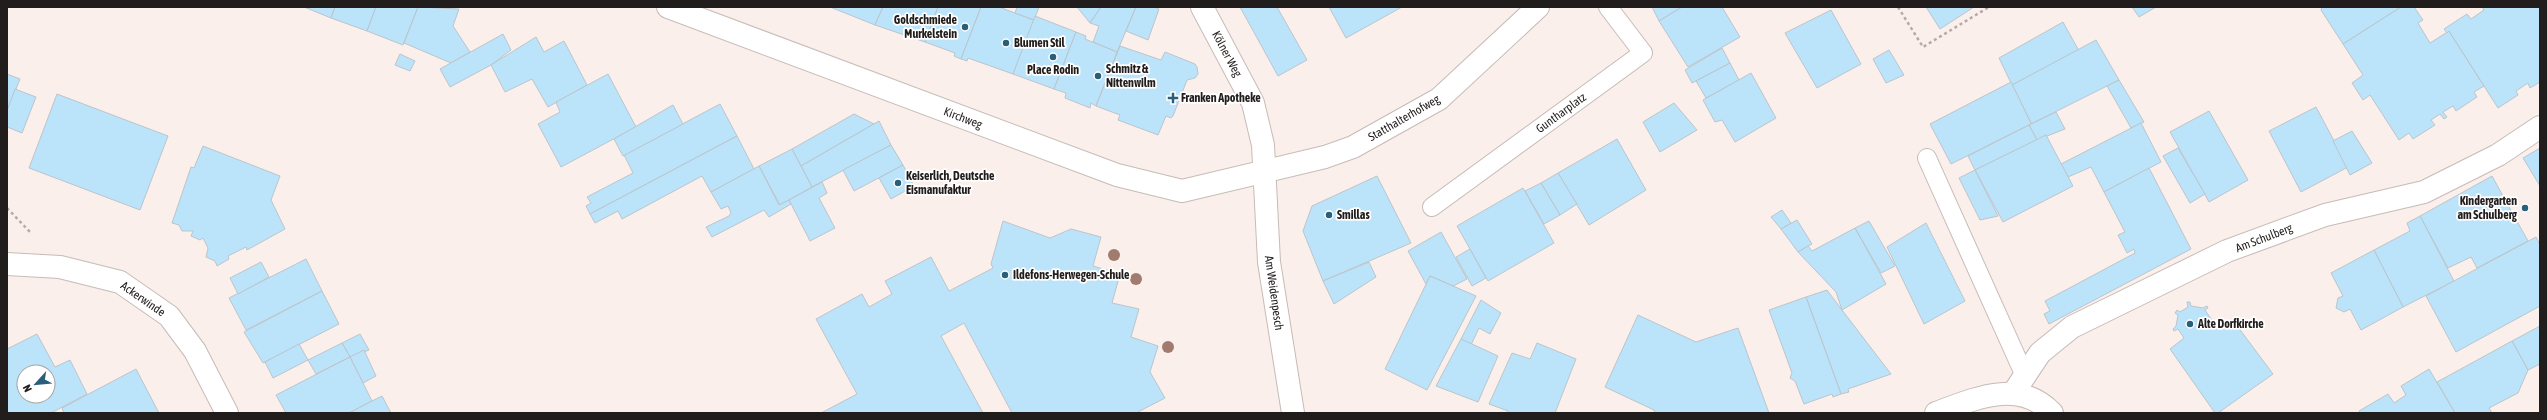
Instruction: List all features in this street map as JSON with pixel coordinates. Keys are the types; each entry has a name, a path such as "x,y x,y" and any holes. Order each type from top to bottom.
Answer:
{"street":[{"name":"Kirchweg","path":"668,7 1117,175 1182,191 1264,172"},
{"name":"Kölner Weg","path":"1202,7 1253,103 1262,145 1264,172"},
{"name":"Statthalterhofweg","path":"1264,172 1353,148 1439,99 1538,7"},
{"name":"Am Schulberg","path":"2019,384 2040,353 2072,327 2206,262 2325,214 2424,192 2498,154 2540,127"},
{"name":"Am Weidenpesch","path":"1264,172 1269,262 1293,413"},
{"name":"Ackerwinde","path":"7,264 60,267 120,282 169,316 195,351 226,413"},
{"path":"1936,413 1981,396 2019,384 2045,405 2052,413"}],"lane":[{"name":"Guntharplatz","path":"1432,207 1643,53 1608,7"},
{"path":"1927,158 2019,384"}],"path":[{"path":"1898,7 1923,47 1989,7"}],"building":[{"path":"304,7 335,7 331,18"},
{"path":"335,7 376,7 367,31 331,18"},
{"path":"376,7 418,7 403,45 367,31"},
{"path":"418,7 459,9 453,26 470,52 451,63 404,43"},
{"path":"830,7 883,7 875,25"},
{"path":"883,7 938,7 925,42 875,25"},
{"path":"938,7 981,7 961,59 954,56 955,53 925,42"},
{"path":"981,7 999,7 1034,20 1013,74 968,58 967,61 961,59"},
{"path":"1017,7 1039,7 1034,20 1015,13"},
{"path":"1077,7 1101,7 1090,23"},
{"path":"1101,7 1136,7 1117,52 1093,42 1099,26 1090,23"},
{"path":"1136,7 1154,7 1159,9 1148,40 1126,31"},
{"path":"1240,7 1277,7 1307,60 1278,76"},
{"path":"1329,7 1402,7 1346,38"},
{"path":"1652,7 1682,7 1659,21"},
{"path":"1682,7 1722,7 1740,37 1688,67 1659,21"},
{"path":"1926,7 1974,7 1940,29"},
{"path":"2132,7 2156,7 2139,17"},
{"path":"2322,7 2401,7 2343,44 2321,10"},
{"path":"2401,7 2414,7 2423,20 2418,23 2430,43 2449,31 2484,86 2474,92 2477,97 2456,111 2453,106 2443,112 2447,117 2444,119 2440,114 2431,120 2435,125 2413,139 2409,133 2399,140 2370,95 2363,100 2352,83 2363,75 2343,44"},
{"path":"2482,7 2540,7 2540,82 2530,88 2528,83 2516,91 2518,95 2498,108 2449,31 2447,33 2444,29 2467,14 2471,19 2484,10"},
{"path":"1831,10 1861,64 1817,88 1785,33"},
{"path":"1035,16 1076,32 1054,89 1013,74"},
{"path":"2063,22 2079,51 2012,85 1999,58"},
{"path":"1076,32 1086,36 1085,39 1117,52 1096,106 1091,103 1090,108 1065,98 1066,93 1054,89"},
{"path":"503,34 511,50 491,65 450,87 440,69"},
{"path":"536,37 544,52 564,41 587,85 548,107 532,79 505,92 491,65"},
{"path":"2096,40 2119,80 2029,125 2031,123 2012,85"},
{"path":"1120,46 1161,60 1165,52 1195,64 1197,67 1198,74 1195,78 1187,80 1173,116 1171,118 1166,116 1158,135 1118,120 1120,115 1096,106"},
{"path":"1722,48 1730,63 1692,83 1685,70"},
{"path":"1889,50 1904,75 1886,83 1873,59"},
{"path":"400,54 415,61 410,71 395,65"},
{"path":"1730,63 1739,80 1706,98 1696,81"},
{"path":"1751,73 1776,118 1735,142 1722,120 1715,122 1703,100"},
{"path":"7,74 20,79 7,111"},
{"path":"608,74 636,127 561,167 538,124 560,112 556,102"},
{"path":"2119,80 2144,122 2131,128 2107,86"},
{"path":"2011,82 2031,123 1951,164 1930,124"},
{"path":"15,89 36,97 22,133 7,127 7,111"},
{"path":"57,94 168,136 140,210 29,168"},
{"path":"1674,103 1697,130 1660,152 1643,122"},
{"path":"720,104 737,136 590,214 586,206 591,203 587,197 633,173 624,155"},
{"path":"673,105 683,124 623,156 614,139"},
{"path":"2316,107 2348,167 2301,192 2269,131"},
{"path":"2209,111 2248,180 2209,202 2170,132"},
{"path":"2056,112 2065,129 2037,140 2029,125"},
{"path":"854,114 874,124 801,166 792,149"},
{"path":"879,121 891,145 812,187 801,166"},
{"path":"2141,123 2161,162 2104,192 2091,167 2068,177 2061,164"},
{"path":"2029,125 2037,140 1975,170 1968,156"},
{"path":"2352,131 2372,163 2350,175 2333,141"},
{"path":"2046,135 2073,186 2003,222 1975,170"},
{"path":"737,136 754,169 711,192 702,176 622,219 618,211 595,223 590,214"},
{"path":"1617,139 1646,190 1589,225 1558,173"},
{"path":"891,145 903,165 854,191 843,170"},
{"path":"203,146 280,176 271,200 285,229 247,250 246,247 228,256 229,259 217,266 215,261 206,257 208,248 203,238 200,240 191,236 193,231 182,231 179,225 172,223 191,167 194,168"},
{"path":"2178,148 2205,194 2190,203 2163,156"},
{"path":"2540,148 2540,186 2523,158"},
{"path":"792,149 812,187 780,205 759,166"},
{"path":"903,165 914,186 891,199 879,178"},
{"path":"759,166 779,205 789,200 791,204 769,217 764,210 712,237 706,227 729,216 731,213 728,206 721,209 711,192"},
{"path":"2149,168 2191,249 2049,324 2044,314 2050,311 2045,301 2135,253 2134,249 2127,253 2118,235 2125,232 2104,192"},
{"path":"1975,170 1998,216 1980,220 1959,178"},
{"path":"1558,173 1577,204 1560,215 1541,183"},
{"path":"1377,176 1411,243 1323,281 1303,231 1312,206"},
{"path":"2492,176 2528,241 2477,268 2471,257 2448,268 2420,216"},
{"path":"822,182 827,193 819,198 835,228 810,241 789,200"},
{"path":"1541,183 1560,215 1544,224 1525,191"},
{"path":"1523,188 1554,243 1488,281 1457,226"},
{"path":"1782,210 1791,223 1781,229 1771,217"},
{"path":"2420,216 2454,281 2403,307 2374,250 2410,231 2407,223"},
{"path":"1797,220 1812,244 1798,252 1781,229"},
{"path":"1003,221 1050,238 1071,229 1101,237 1093,266 1120,274 1112,303 1139,309 1131,337 1158,346 1150,372 1165,398 1136,413 1012,413 964,323 941,336 983,413 821,413 857,394 816,319 862,294 869,307 892,294 885,281 931,257 949,291 993,268 991,264"},
{"path":"1869,221 1895,266 1881,273 1855,228"},
{"path":"1926,223 1965,301 1924,324 1887,247"},
{"path":"1855,228 1886,284 1842,310 1836,292 1798,252 1808,246 1812,251"},
{"path":"1441,232 1467,279 1453,286 1430,276 1426,284 1408,251"},
{"path":"2536,237 2540,245 2540,306 2456,352 2426,296"},
{"path":"1470,249 1486,278 1472,286 1456,257"},
{"path":"2374,250 2403,307 2361,330 2350,309 2344,312 2336,308 2338,298 2343,296 2331,273"},
{"path":"306,259 322,291 246,330 229,298"},
{"path":"261,262 269,277 238,294 230,278"},
{"path":"1369,262 1376,277 1334,304 1323,281"},
{"path":"1430,276 1476,296 1427,390 1385,369"},
{"path":"1827,290 1891,374 1848,389 1849,392 1841,394 1806,297"},
{"path":"322,291 339,324 263,363 244,332"},
{"path":"1806,297 1841,394 1833,397 1832,394 1804,404 1795,381 1790,378 1792,373 1769,310"},
{"path":"1481,300 1501,313 1490,334 1479,328 1471,345 1461,339"},
{"path":"2187,302 2190,302 2191,306 2203,308 2207,306 2208,308 2205,310 2218,329 2232,319 2273,374 2218,413 2215,413 2170,349 2184,338 2178,329 2174,331 2173,329 2176,326 2178,315 2175,313 2177,310 2180,312 2188,307"},
{"path":"1638,315 1696,342 1738,328 1769,413 1655,413 1654,410 1605,387"},
{"path":"2540,326 2540,364 2528,370 2512,341"},
{"path":"37,334 53,364 16,364 16,404 56,404 56,367 70,360 87,394 51,413 7,413 7,349"},
{"path":"360,334 369,350 350,357 342,343"},
{"path":"1461,339 1498,356 1478,402 1436,386"},
{"path":"2512,341 2528,370 2518,393 2489,408 2492,413 2455,413 2437,382"},
{"path":"342,343 350,357 316,374 308,360"},
{"path":"1537,343 1576,359 1555,413 1508,413 1508,411 1489,404 1512,353 1530,359"},
{"path":"299,344 308,360 273,378 265,362"},
{"path":"364,350 376,376 363,383 350,357"},
{"path":"350,357 372,401 349,413 286,413 276,395"},
{"path":"136,369 159,413 64,413 62,408"},
{"path":"2429,369 2455,413 2360,413 2359,411 2388,394 2394,403 2406,395 2401,386"},
{"path":"382,396 391,413 349,413 372,401"}],"place":[{"name":"Goldschmiede Murkelstein","path":"965,27"},
{"name":"Blumen Stil","path":"1006,43"},
{"name":"Place Rodin","path":"1053,57"},
{"name":"Schmitz & Nittenwilm","path":"1098,76"},
{"name":"Franken Apotheke","path":"1173,98"},
{"name":"Keiserlich, Deutsche Eismanufaktur","path":"898,183"},
{"name":"Kindergarten am Schulberg","path":"2525,208"},
{"name":"Smillas","path":"1329,215"},
{"name":"Ildefons-Herwegen-Schule","path":"1005,275"},
{"name":"Alte Dorfkirche","path":"2190,324"}]}
